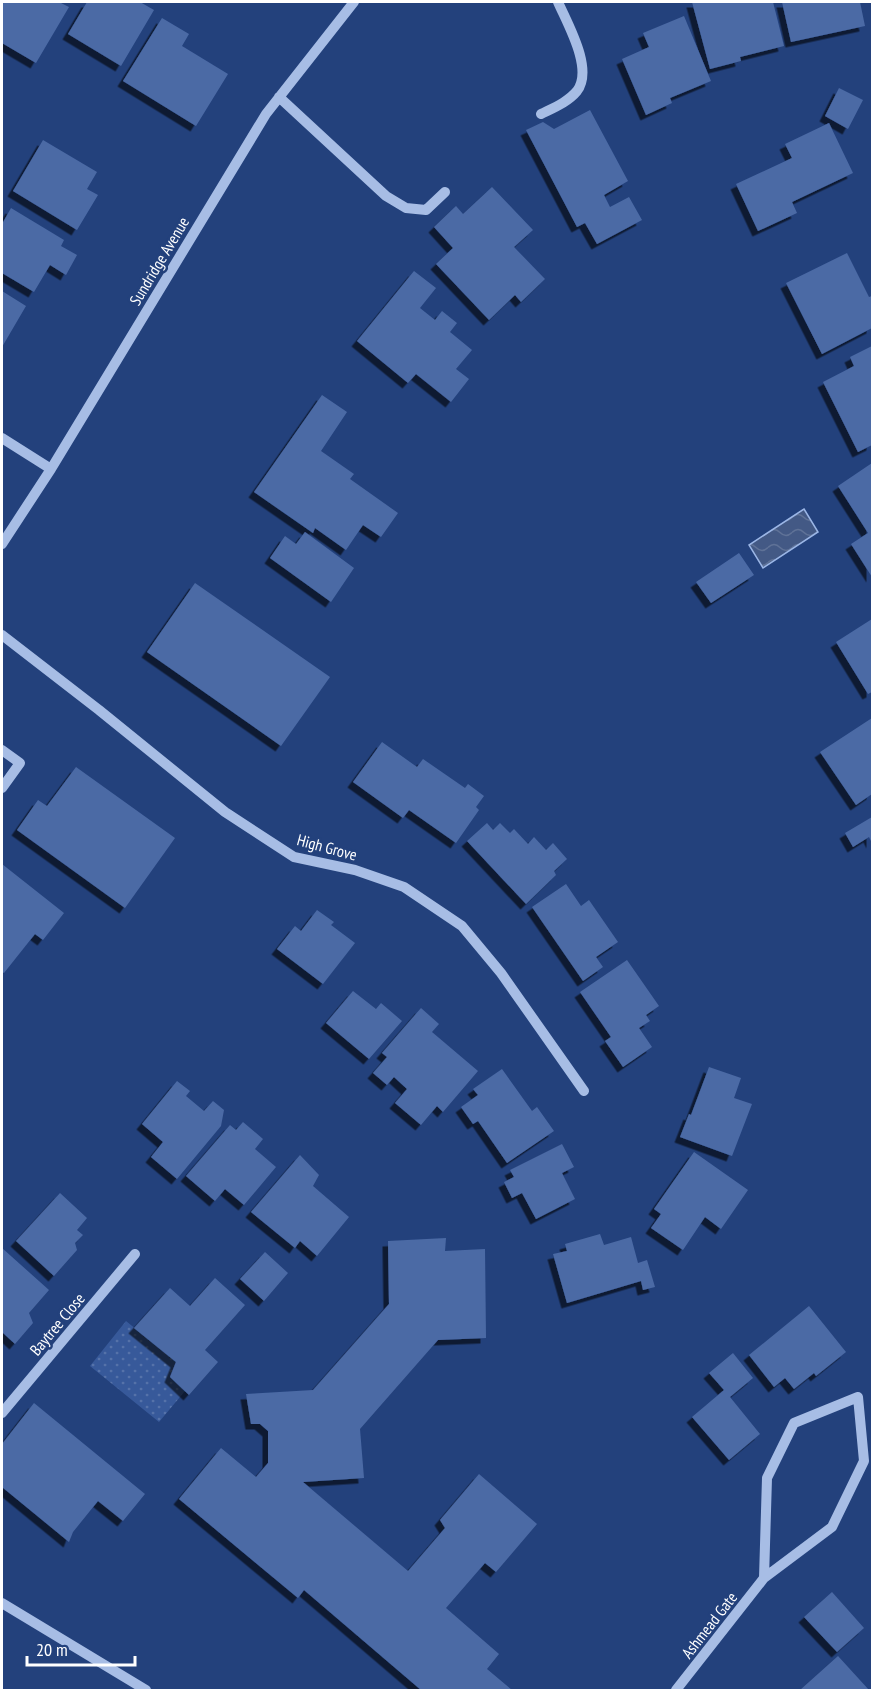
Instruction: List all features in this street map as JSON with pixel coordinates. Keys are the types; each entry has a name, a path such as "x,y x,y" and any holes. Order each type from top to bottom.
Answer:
{"street":[{"name":"Sundridge Avenue","path":"2,544 51,469 266,114 354,2"},
{"path":"541,114 576,92 583,75 580,52 558,2"},
{"path":"279,97 386,196 406,208 426,210 446,192"},
{"path":"2,438 51,469"},
{"name":"High Grove","path":"2,635 225,812 294,857 355,870 404,887 462,926 501,974 584,1091"},
{"path":"2,750 20,763 2,788"},
{"name":"Baytree Close","path":"2,1413 135,1254"},
{"name":"Ashmead Gate","path":"676,1690 764,1578 832,1527 864,1461 858,1397 794,1423 767,1478 764,1578"},
{"path":"2,1603 146,1690"}],"shaded area":[{"path":"126,1321 176,1362 170,1377 185,1391 159,1422 90,1366"}],"water":[{"path":"804,509 818,532 763,568 749,545"}],"building":[{"path":"2,2 59,2 69,7 36,63 2,43"},
{"path":"87,2 140,2 154,10 121,66 68,34"},
{"path":"692,2 773,2 784,46 740,57 741,61 710,69"},
{"path":"782,2 860,2 865,26 791,42"},
{"path":"684,16 711,81 670,98 672,103 646,115 622,59 649,47 643,33"},
{"path":"162,18 189,34 182,46 228,74 196,126 123,81"},
{"path":"839,88 863,100 848,129 825,116"},
{"path":"590,110 628,181 604,195 610,207 629,197 642,220 597,244 585,223 577,227 526,130 543,122 554,129"},
{"path":"829,123 853,173 792,202 797,213 758,231 736,184 792,158 785,144"},
{"path":"43,140 97,172 87,189 98,195 77,230 13,191"},
{"path":"492,187 533,230 514,247 545,279 521,302 515,295 489,320 436,264 453,248 434,227 456,206 463,214"},
{"path":"11,208 64,240 61,246 77,255 66,275 50,265 34,292 2,273 2,224"},
{"path":"847,253 869,297 872,296 872,328 822,354 786,283"},
{"path":"414,271 436,288 420,308 435,320 442,311 457,323 450,332 472,350 456,369 469,379 451,402 416,374 408,383 357,341"},
{"path":"2,291 26,306 2,347"},
{"path":"872,346 872,445 858,452 823,382 854,366 850,357"},
{"path":"322,395 347,412 321,451 354,474 350,479 398,513 381,537 363,525 346,550 315,528 313,533 254,492"},
{"path":"872,463 872,577 851,544 868,533 838,486"},
{"path":"305,532 354,568 331,602 270,558 285,536 296,544"},
{"path":"739,553 754,575 711,603 696,582"},
{"path":"195,583 330,677 281,746 147,652"},
{"path":"872,619 872,692 868,694 836,642"},
{"path":"872,718 872,794 856,805 820,752"},
{"path":"382,742 417,767 423,759 465,788 468,784 484,796 476,807 479,810 456,843 409,810 403,818 353,782"},
{"path":"76,767 175,838 125,908 17,830 38,800 47,806"},
{"path":"872,817 872,843 869,837 853,847 845,833"},
{"path":"487,823 493,830 500,823 510,833 514,829 528,844 534,837 546,850 553,843 567,859 554,871 556,875 526,904 467,841"},
{"path":"2,864 64,913 43,940 35,934 4,973 2,972"},
{"path":"566,884 581,906 589,900 618,942 596,957 603,967 583,981 532,907"},
{"path":"317,910 334,922 331,925 355,943 323,984 277,949 295,926 301,931"},
{"path":"627,960 659,1006 646,1015 650,1021 639,1028 652,1047 623,1067 605,1041 611,1037 580,992"},
{"path":"353,991 376,1009 381,1003 402,1021 369,1059 326,1023"},
{"path":"421,1008 439,1024 432,1032 478,1071 443,1112 437,1106 421,1125 395,1103 407,1089 394,1077 387,1085 373,1073 387,1057 382,1053"},
{"path":"709,1067 741,1078 734,1098 752,1104 732,1156 680,1137"},
{"path":"502,1069 532,1111 537,1107 554,1131 507,1163 478,1121 473,1124 461,1107 478,1095 473,1089"},
{"path":"177,1081 190,1091 186,1096 204,1111 213,1101 224,1110 221,1126 177,1179 151,1157 163,1142 142,1124"},
{"path":"243,1122 263,1139 255,1149 276,1167 244,1205 225,1189 215,1201 186,1176 230,1125 236,1130"},
{"path":"562,1144 574,1167 562,1173 575,1199 536,1219 522,1193 512,1198 504,1182 514,1177 510,1170"},
{"path":"694,1152 748,1190 721,1229 705,1217 683,1250 651,1228 661,1214 654,1209"},
{"path":"300,1155 319,1175 313,1186 349,1217 317,1256 300,1241 295,1248 251,1212"},
{"path":"60,1193 87,1218 77,1230 83,1235 75,1243 77,1250 54,1276 16,1241"},
{"path":"600,1234 604,1245 631,1237 638,1263 647,1260 655,1287 643,1290 641,1281 567,1303 553,1254 567,1251 565,1244"},
{"path":"446,1238 445,1251 485,1249 486,1338 438,1340 360,1429 364,1478 303,1482 408,1571 445,1528 440,1520 479,1474 537,1524 496,1572 485,1563 446,1608 499,1654 487,1669 512,1690 421,1690 304,1590 298,1598 179,1499 221,1448 256,1477 268,1463 268,1431 260,1424 251,1424 246,1394 313,1390 389,1304 388,1241"},
{"path":"2,1248 49,1290 29,1313 33,1323 15,1344 2,1332"},
{"path":"265,1252 288,1273 264,1301 240,1279"},
{"path":"215,1278 245,1305 205,1350 218,1362 189,1395 170,1377 176,1362 134,1328 170,1288 190,1306"},
{"path":"809,1306 846,1352 816,1376 814,1373 794,1389 785,1378 774,1387 749,1355"},
{"path":"733,1353 753,1378 730,1397 760,1434 729,1460 692,1417 724,1390 709,1373"},
{"path":"34,1403 145,1494 123,1521 98,1501 73,1532 69,1542 2,1487 2,1444"},
{"path":"832,1592 864,1628 837,1652 804,1617"},
{"path":"838,1656 869,1690 800,1690"}]}
